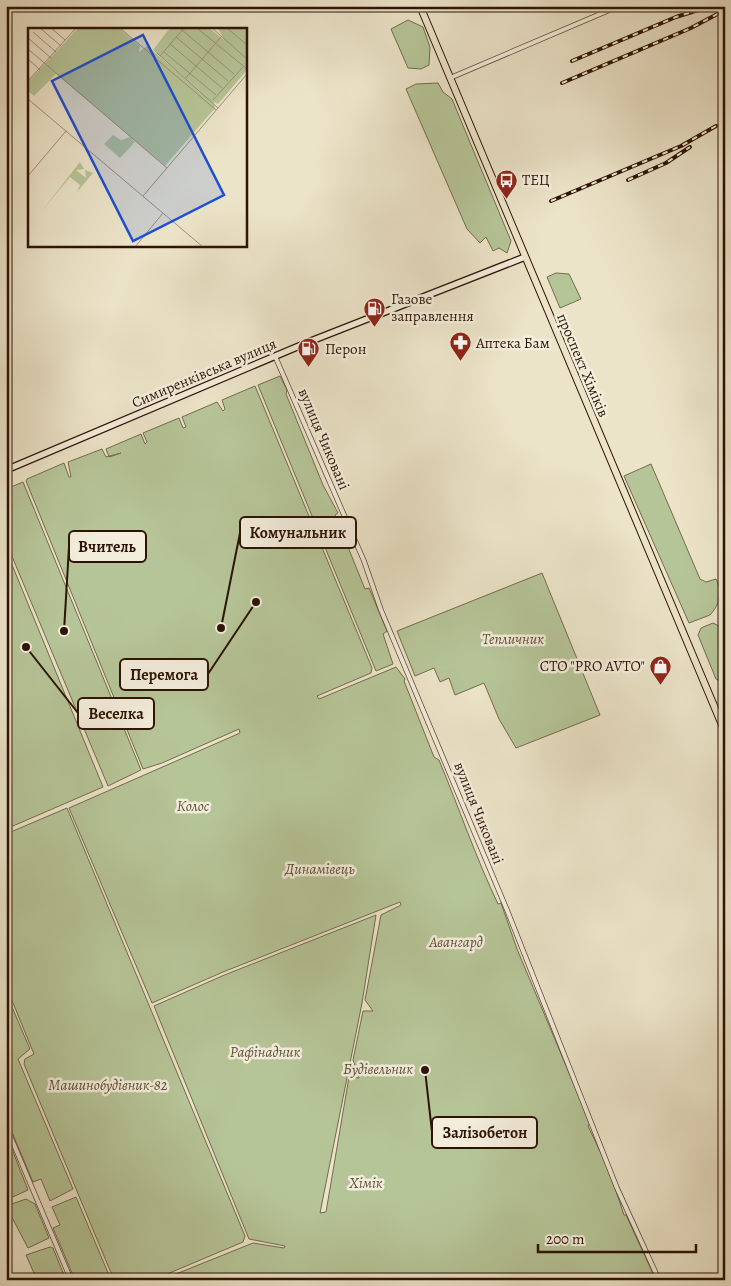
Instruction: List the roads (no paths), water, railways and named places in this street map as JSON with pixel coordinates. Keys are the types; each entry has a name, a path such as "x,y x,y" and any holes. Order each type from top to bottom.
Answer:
{"main road":[{"name":"проспект Хіміків","path":"420,6 725,732"},
{"name":"Симиренківська вулиця","path":"6,470 276,356 525,257"}],"street":[{"path":"450,78 619,6"},
{"name":"вулиця Чиковані","path":"276,356 364,561 381,610 507,910 617,1188 659,1280"},
{"path":"6,1126 71,1280"}],"railway":[{"path":"572,61 676,17 711,6"},
{"path":"562,83 691,28 725,10"},
{"path":"551,201 681,146 716,126"},
{"path":"628,180 666,163 690,147"}],"place":[{"name":"ТЕЦ","path":"506,199"},
{"name":"Газове заправлення","path":"375,327"},
{"name":"Аптека Бам","path":"460,362"},
{"name":"Перон","path":"309,368"},
{"name":"Перемога","path":"256,602"},
{"name":"Комунальник","path":"221,628"},
{"name":"Вчитель","path":"64,631"},
{"name":"Веселка","path":"26,647"},
{"name":"СТО \"PRO AVTO\"","path":"661,685"},
{"name":"Залізобетон","path":"425,1070"}],"park label":[{"name":"Тепличник","path":"513,639"},
{"name":"Колос","path":"193,806"},
{"name":"Динамівець","path":"320,869"},
{"name":"Авангард","path":"456,942"},
{"name":"Рафінадник","path":"265,1052"},
{"name":"Будівельник","path":"378,1069"},
{"name":"Машинобудівник-82","path":"108,1085"},
{"name":"Хімік","path":"366,1183"}]}
